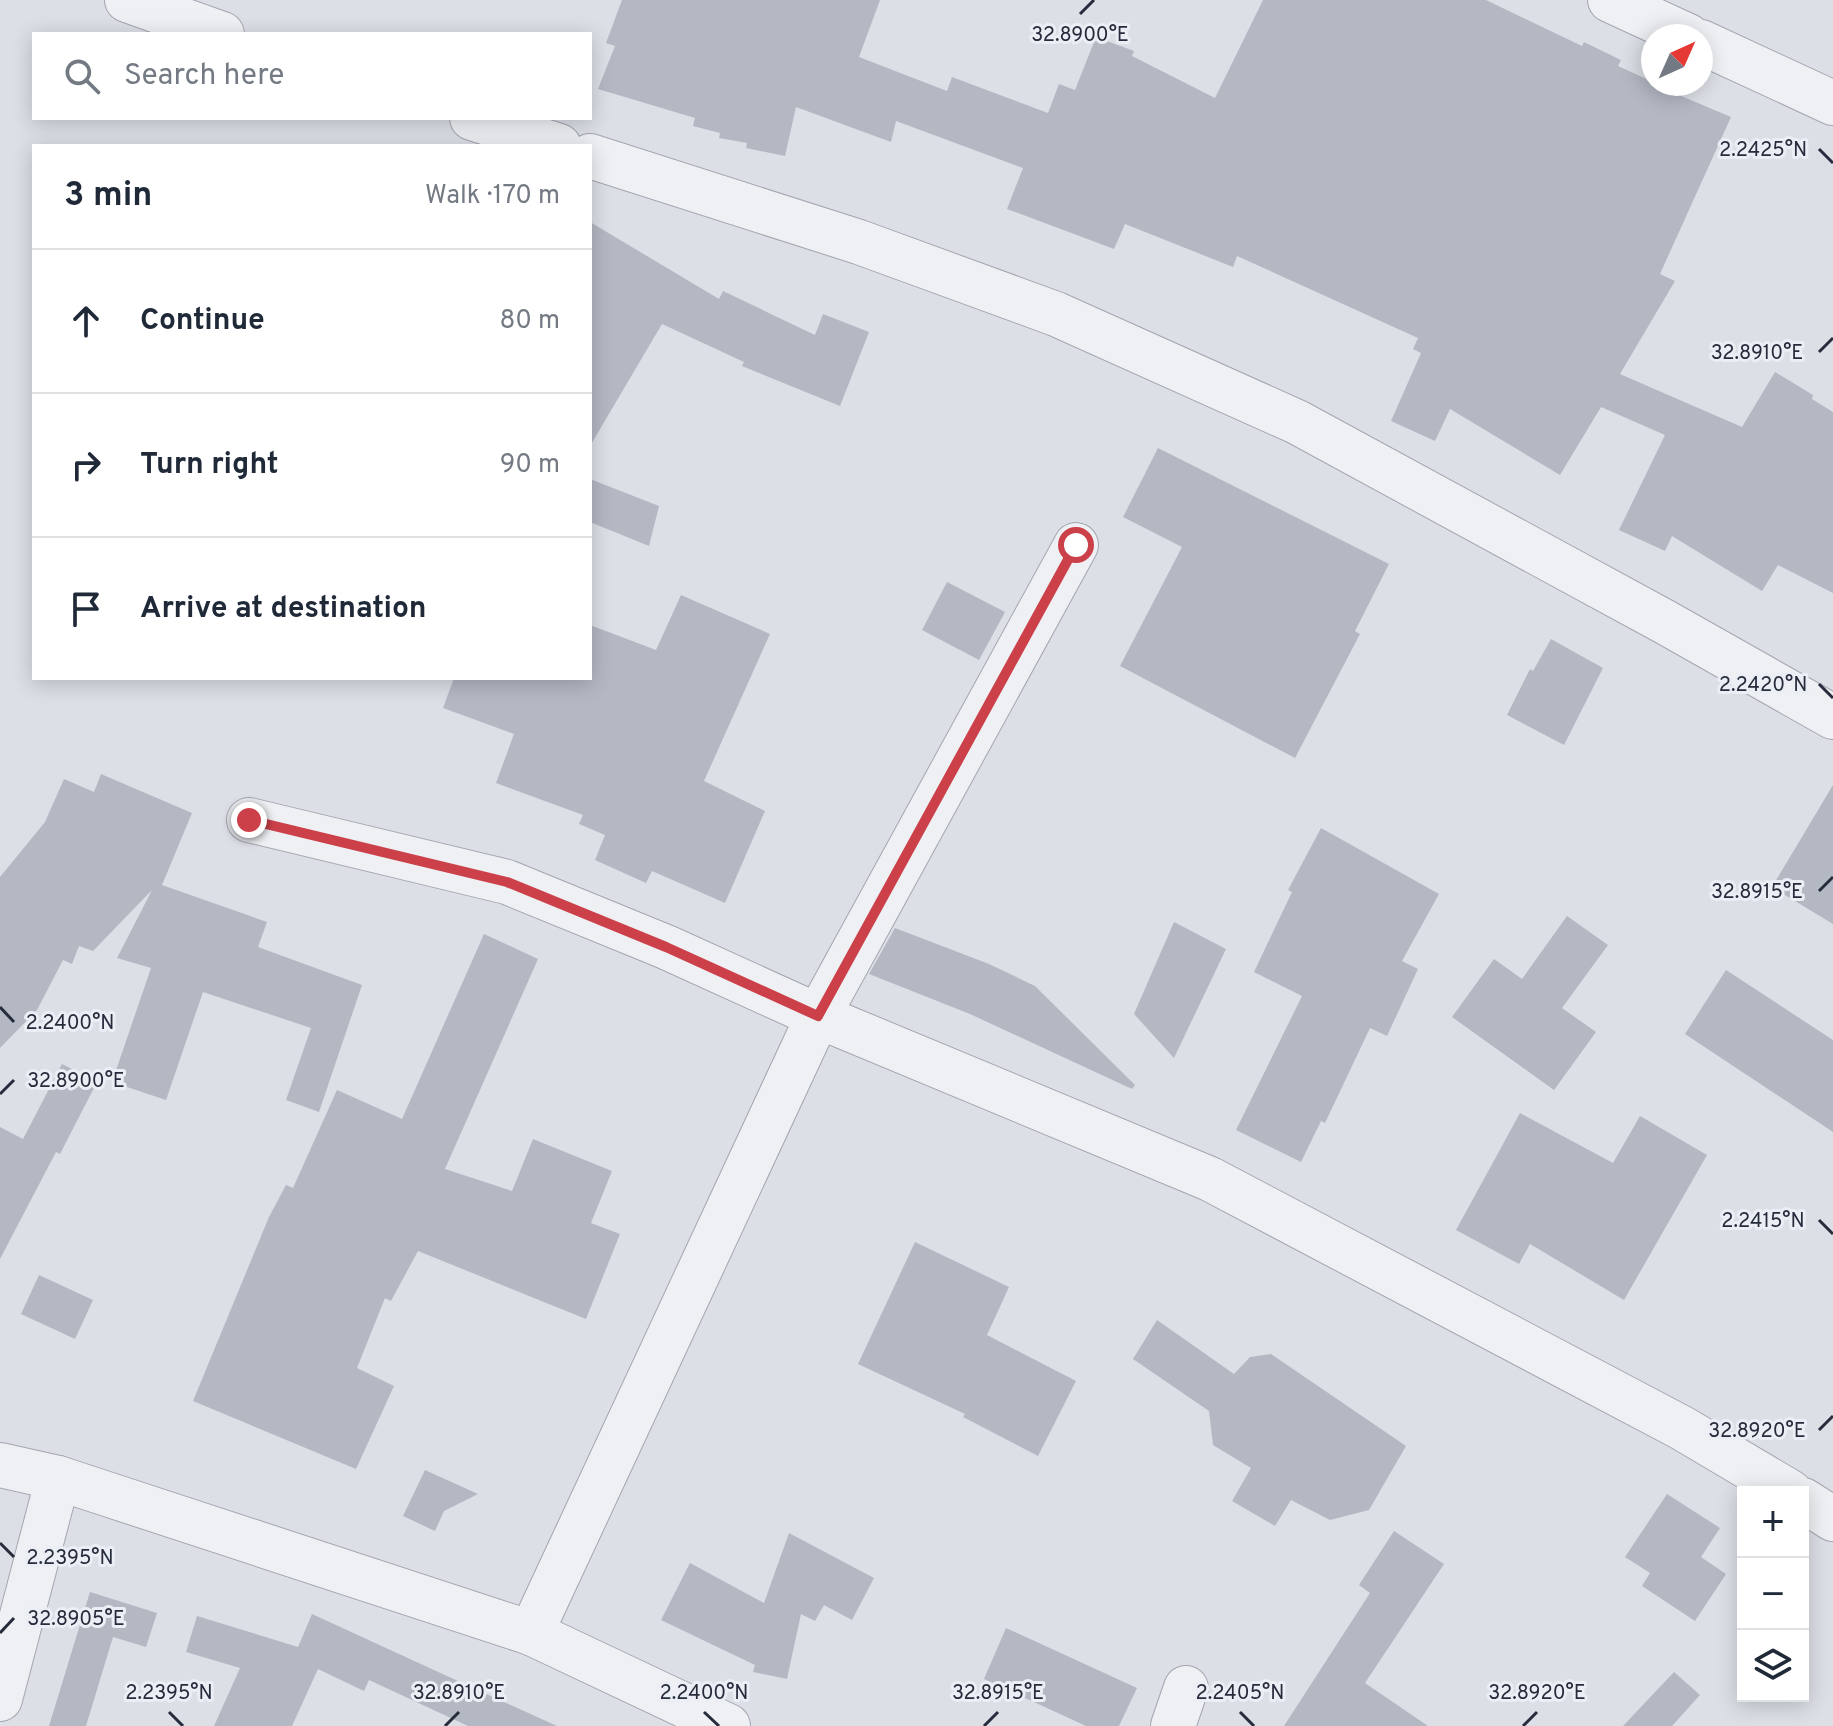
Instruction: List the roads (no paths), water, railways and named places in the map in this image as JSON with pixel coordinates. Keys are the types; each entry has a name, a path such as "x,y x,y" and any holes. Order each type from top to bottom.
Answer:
{"street":[{"path":"127,0 216,32"},
{"path":"1610,0 1662,24"},
{"path":"1713,48 1833,103"},
{"path":"478,120 553,144"},
{"path":"592,157 859,242 1056,314 1297,422 1833,717"},
{"path":"531,1633 818,1016 1076,545"},
{"path":"249,820 507,882 666,947 818,1016 1210,1179 1682,1428 1780,1486"},
{"path":"0,1465 58,1478 531,1633 728,1726"},
{"path":"0,1699 58,1478"},
{"path":"1809,1504 1833,1519"}]}
